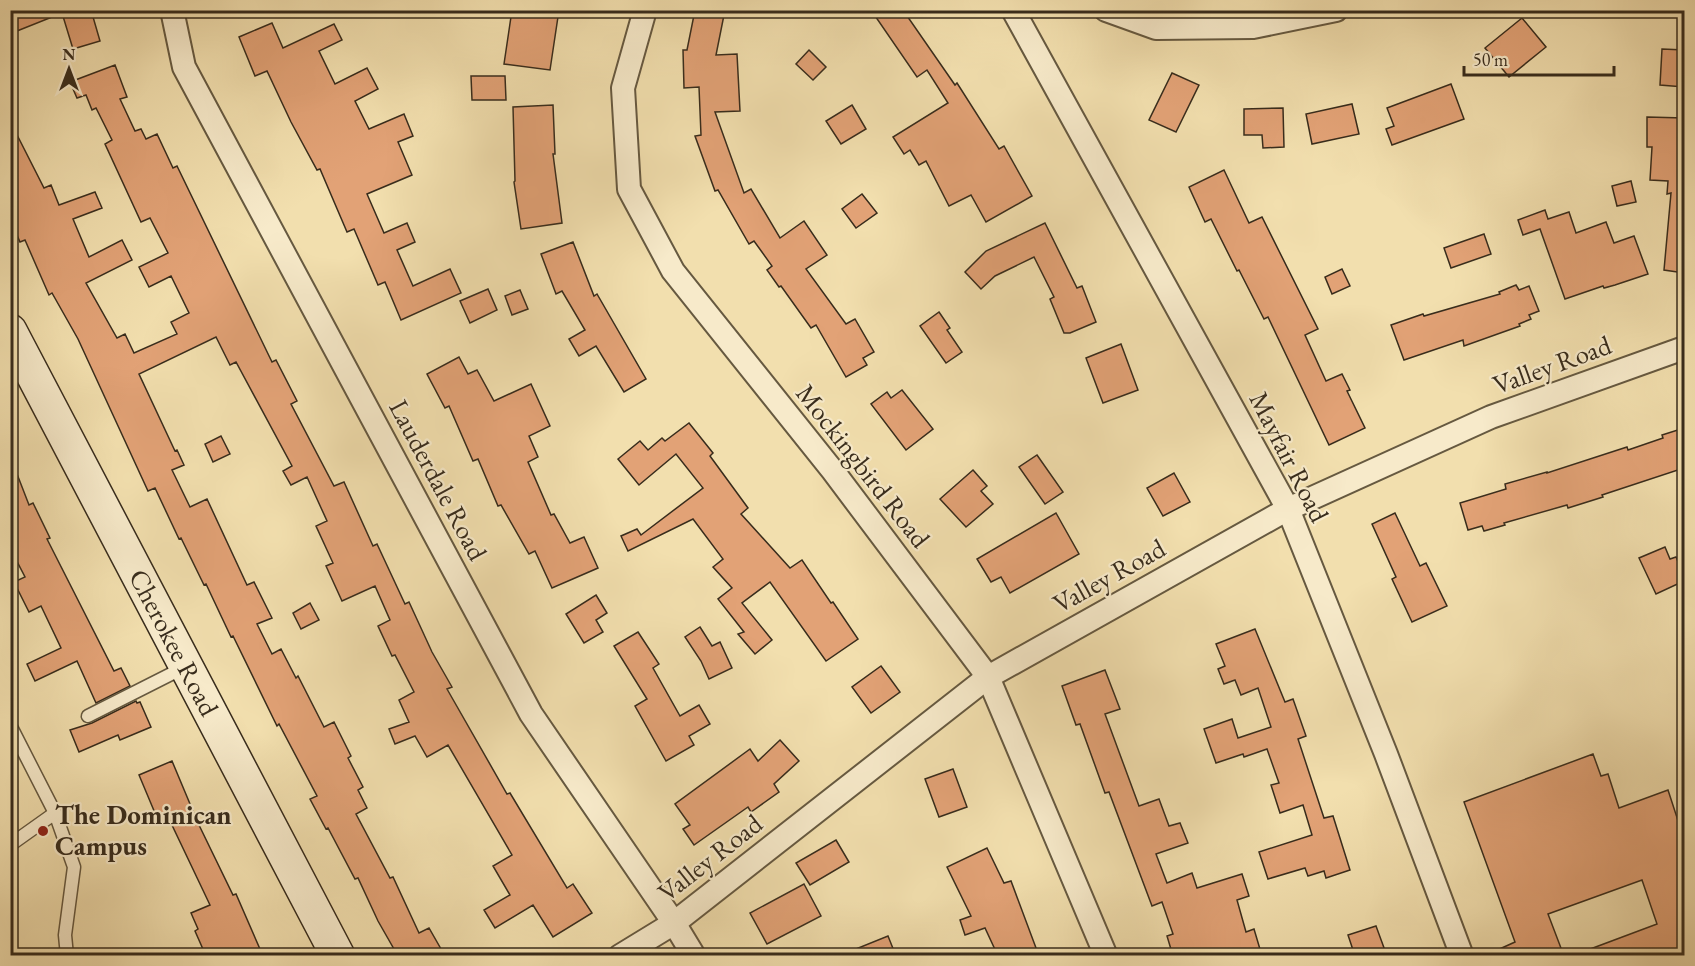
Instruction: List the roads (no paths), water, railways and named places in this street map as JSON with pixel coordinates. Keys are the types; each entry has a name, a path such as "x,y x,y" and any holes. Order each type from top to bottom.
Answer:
{"street":[{"name":"Lauderdale Road","path":"172,10 184,67 531,714 674,923 694,956"},
{"name":"Mockingbird Road","path":"645,10 623,88 629,189 673,271 833,471 988,677 1106,956"},
{"name":"Mayfair Road","path":"1013,10 1288,509 1386,754 1462,956"},
{"path":"1106,10 1156,28 1253,27 1336,10"},
{"name":"Cherokee Road","path":"10,331 338,956"},
{"name":"Valley Road","path":"620,956 674,923 988,677 1288,509 1491,417 1684,348"}],"lane":[{"path":"88,716 186,666"},
{"path":"10,726 56,813 74,867 66,935 67,956"},
{"path":"10,845 56,813"}],"place":[{"name":"The Dominican Campus","path":"43,831"}]}
